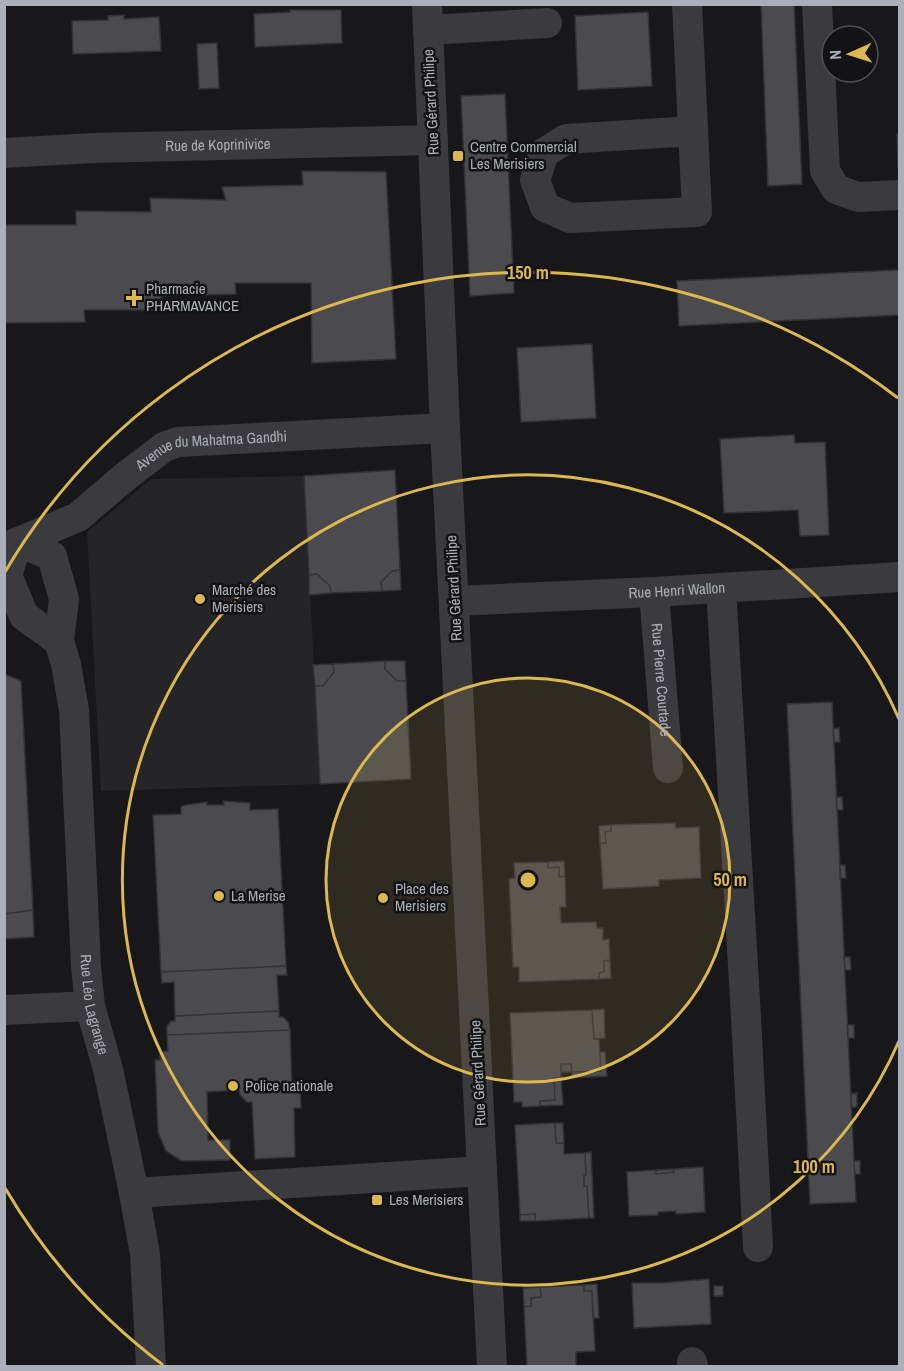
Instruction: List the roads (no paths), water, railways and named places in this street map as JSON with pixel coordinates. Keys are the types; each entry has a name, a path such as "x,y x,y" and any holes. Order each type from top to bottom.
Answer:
{"street":[{"path":"687,4 697,212 570,218 544,207 536,180 543,153 566,139 693,131"},
{"path":"817,4 825,171 836,189 858,196 900,195"},
{"path":"427,17 547,22"},
{"name":"Rue Gérard Philipe","path":"427,17 445,428 492,1366"},
{"name":"Rue de Koprinivice","path":"4,153 93,148 433,140"},
{"name":"Avenue du Mahatma Gandhi","path":"11,545 78,517 164,447 178,442 445,428"},
{"path":"11,545 7,575 24,616 59,641"},
{"name":"Rue Léo Lagrange","path":"11,545 52,556 64,599 59,641 66,664 74,710 86,966 90,1006 108,1069 145,1254 151,1366"},
{"name":"Rue Henri Wallon","path":"455,601 900,577"},
{"path":"721,588 758,1247"},
{"name":"Rue Pierre Courtade","path":"654,592 668,768"},
{"path":"4,1010 90,1006"},
{"path":"134,1193 482,1171"}],"place":[{"name":"Centre Commercial Les Merisiers","path":"458,156"},
{"name":"Pharmacie PHARMAVANCE","path":"134,298"},
{"name":"Marché des Merisiers","path":"200,599"},
{"name":"La Merise","path":"219,896"},
{"name":"Place des Merisiers","path":"383,898"},
{"name":"Police nationale","path":"233,1086"},
{"name":"Les Merisiers","path":"377,1200"}]}
